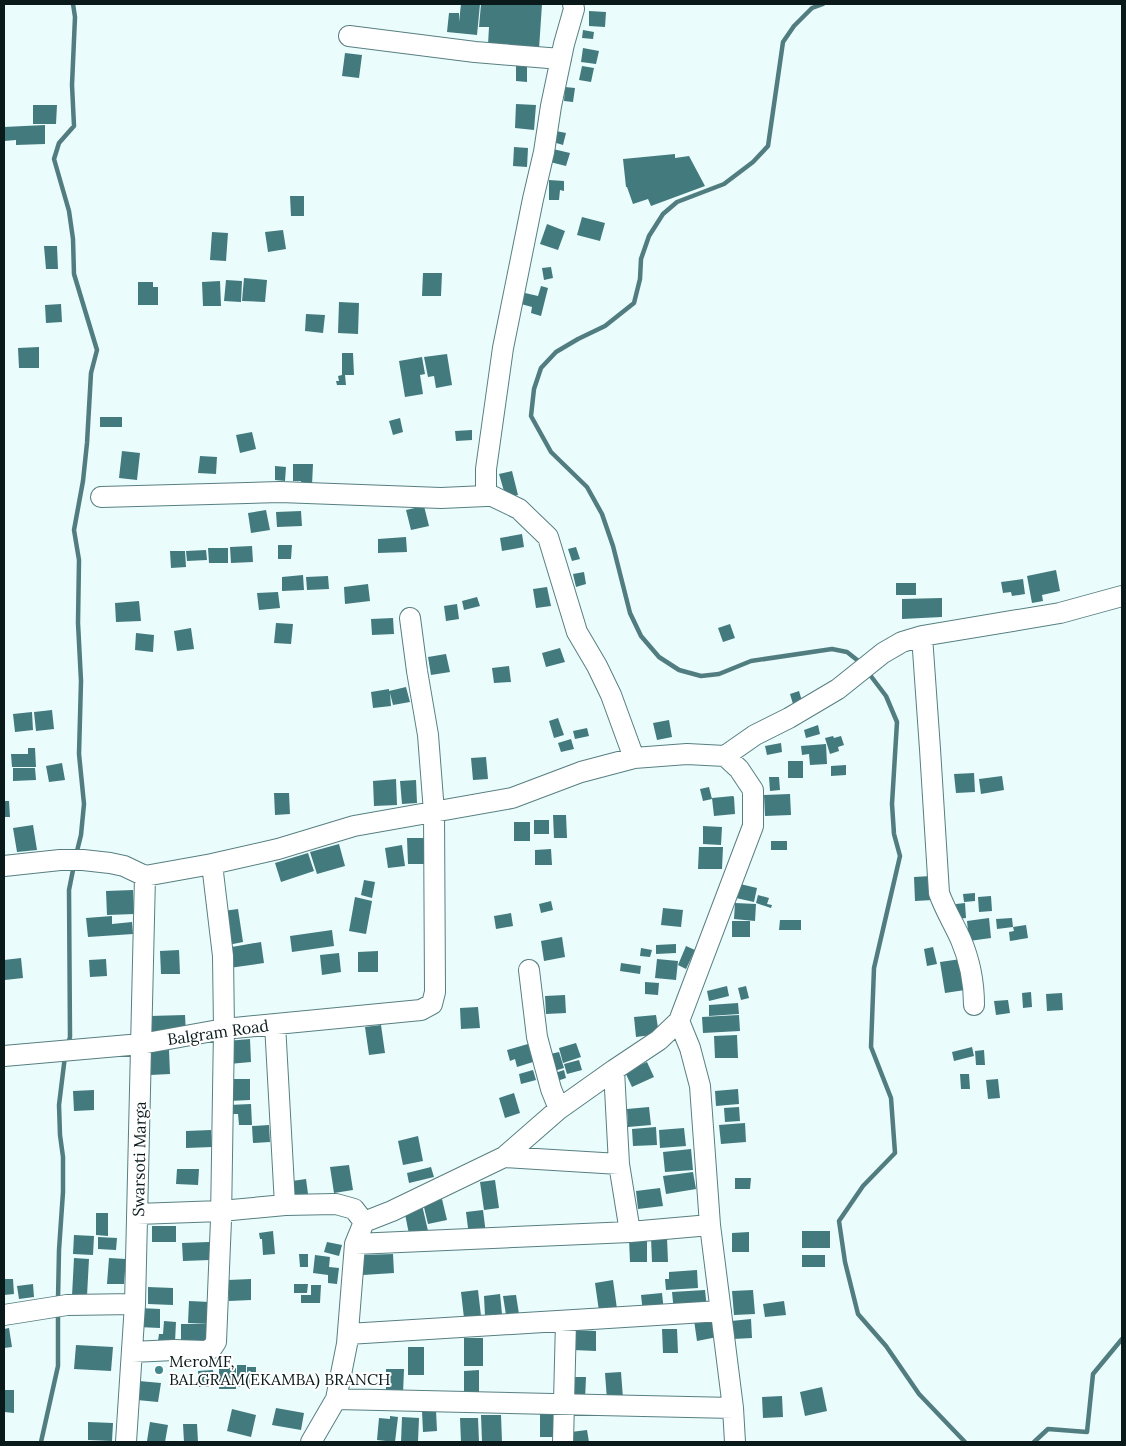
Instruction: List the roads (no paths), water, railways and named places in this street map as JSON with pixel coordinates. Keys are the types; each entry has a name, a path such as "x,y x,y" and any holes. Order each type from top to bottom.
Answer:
{"street":[{"path":"101,497 280,492 441,498 486,496 486,469 504,348 544,152 551,106 574,9 573,4"},
{"path":"349,36 475,52 561,59"},
{"path":"486,493 519,509 548,537 577,632 611,695 634,758"},
{"path":"4,866 60,860 83,860 124,866 145,876 212,864 278,848 354,826 512,798 581,772 634,758 687,754 725,756 755,735 789,718 838,689 883,653 902,642 922,636 1060,612 1122,596"},
{"path":"410,618 428,735 434,812"},
{"path":"922,636 939,894 967,955 972,972 974,1005"},
{"path":"311,1442 336,1399 347,1344 355,1244 364,1222 392,1211 504,1157 560,1109 659,1040 679,1021 753,826 752,790 739,769 725,756"},
{"name":"Balgram Road","path":"4,1056 141,1044 224,1029 421,1010 432,1004 435,992 434,812"},
{"path":"132,1352 206,1351 212,1348 216,1342 221,1211 224,1029 223,956 212,864"},
{"name":"Swarsoti Marga","path":"126,1442 135,1304 145,876"},
{"path":"529,970 537,1036 551,1088 560,1109"},
{"path":"679,1021 690,1048 700,1086 710,1225 733,1408 735,1442"},
{"path":"275,1024 285,1205"},
{"path":"614,1070 619,1164 630,1232"},
{"path":"504,1157 619,1164"},
{"path":"138,1214 221,1211 285,1205 336,1204 354,1209 364,1222"},
{"path":"355,1244 630,1232 710,1225"},
{"path":"4,1315 58,1307 135,1304"},
{"path":"348,1334 721,1311"},
{"path":"562,1442 566,1320"},
{"path":"336,1399 733,1408"}],"waterway":[{"path":"73,4 75,17 72,85 74,126 59,143 54,159 69,211 73,239 74,274 97,350 91,373 83,481 74,530 79,560 78,623 81,681 79,754 84,804 81,835 76,855"},
{"path":"823,4 812,8 794,26 783,42 768,146 753,162 724,184 677,202 663,214 649,236 641,259 640,279 634,303 605,326 556,352 541,368 534,389 531,416 551,452 587,487 602,514 613,546 630,613 641,636 659,657 679,670 701,676 719,674 751,661 832,649 847,652 861,663"},
{"path":"867,671 886,696 897,722 892,804 894,834 900,856 874,968 871,1047 891,1098 895,1153 863,1186 839,1221 845,1262 858,1314 886,1346 919,1394 965,1442"},
{"path":"68,1044 70,1037 69,890 74,865"},
{"path":"58,1300 63,1192 63,1157 59,1105 65,1056"},
{"path":"41,1442 58,1366 58,1313"},
{"path":"1034,1442 1048,1429 1087,1432 1093,1374 1122,1339"}],"place":[{"name":"MeroMF, BALGRAM(EKAMBA) BRANCH","path":"159,1370"}]}
